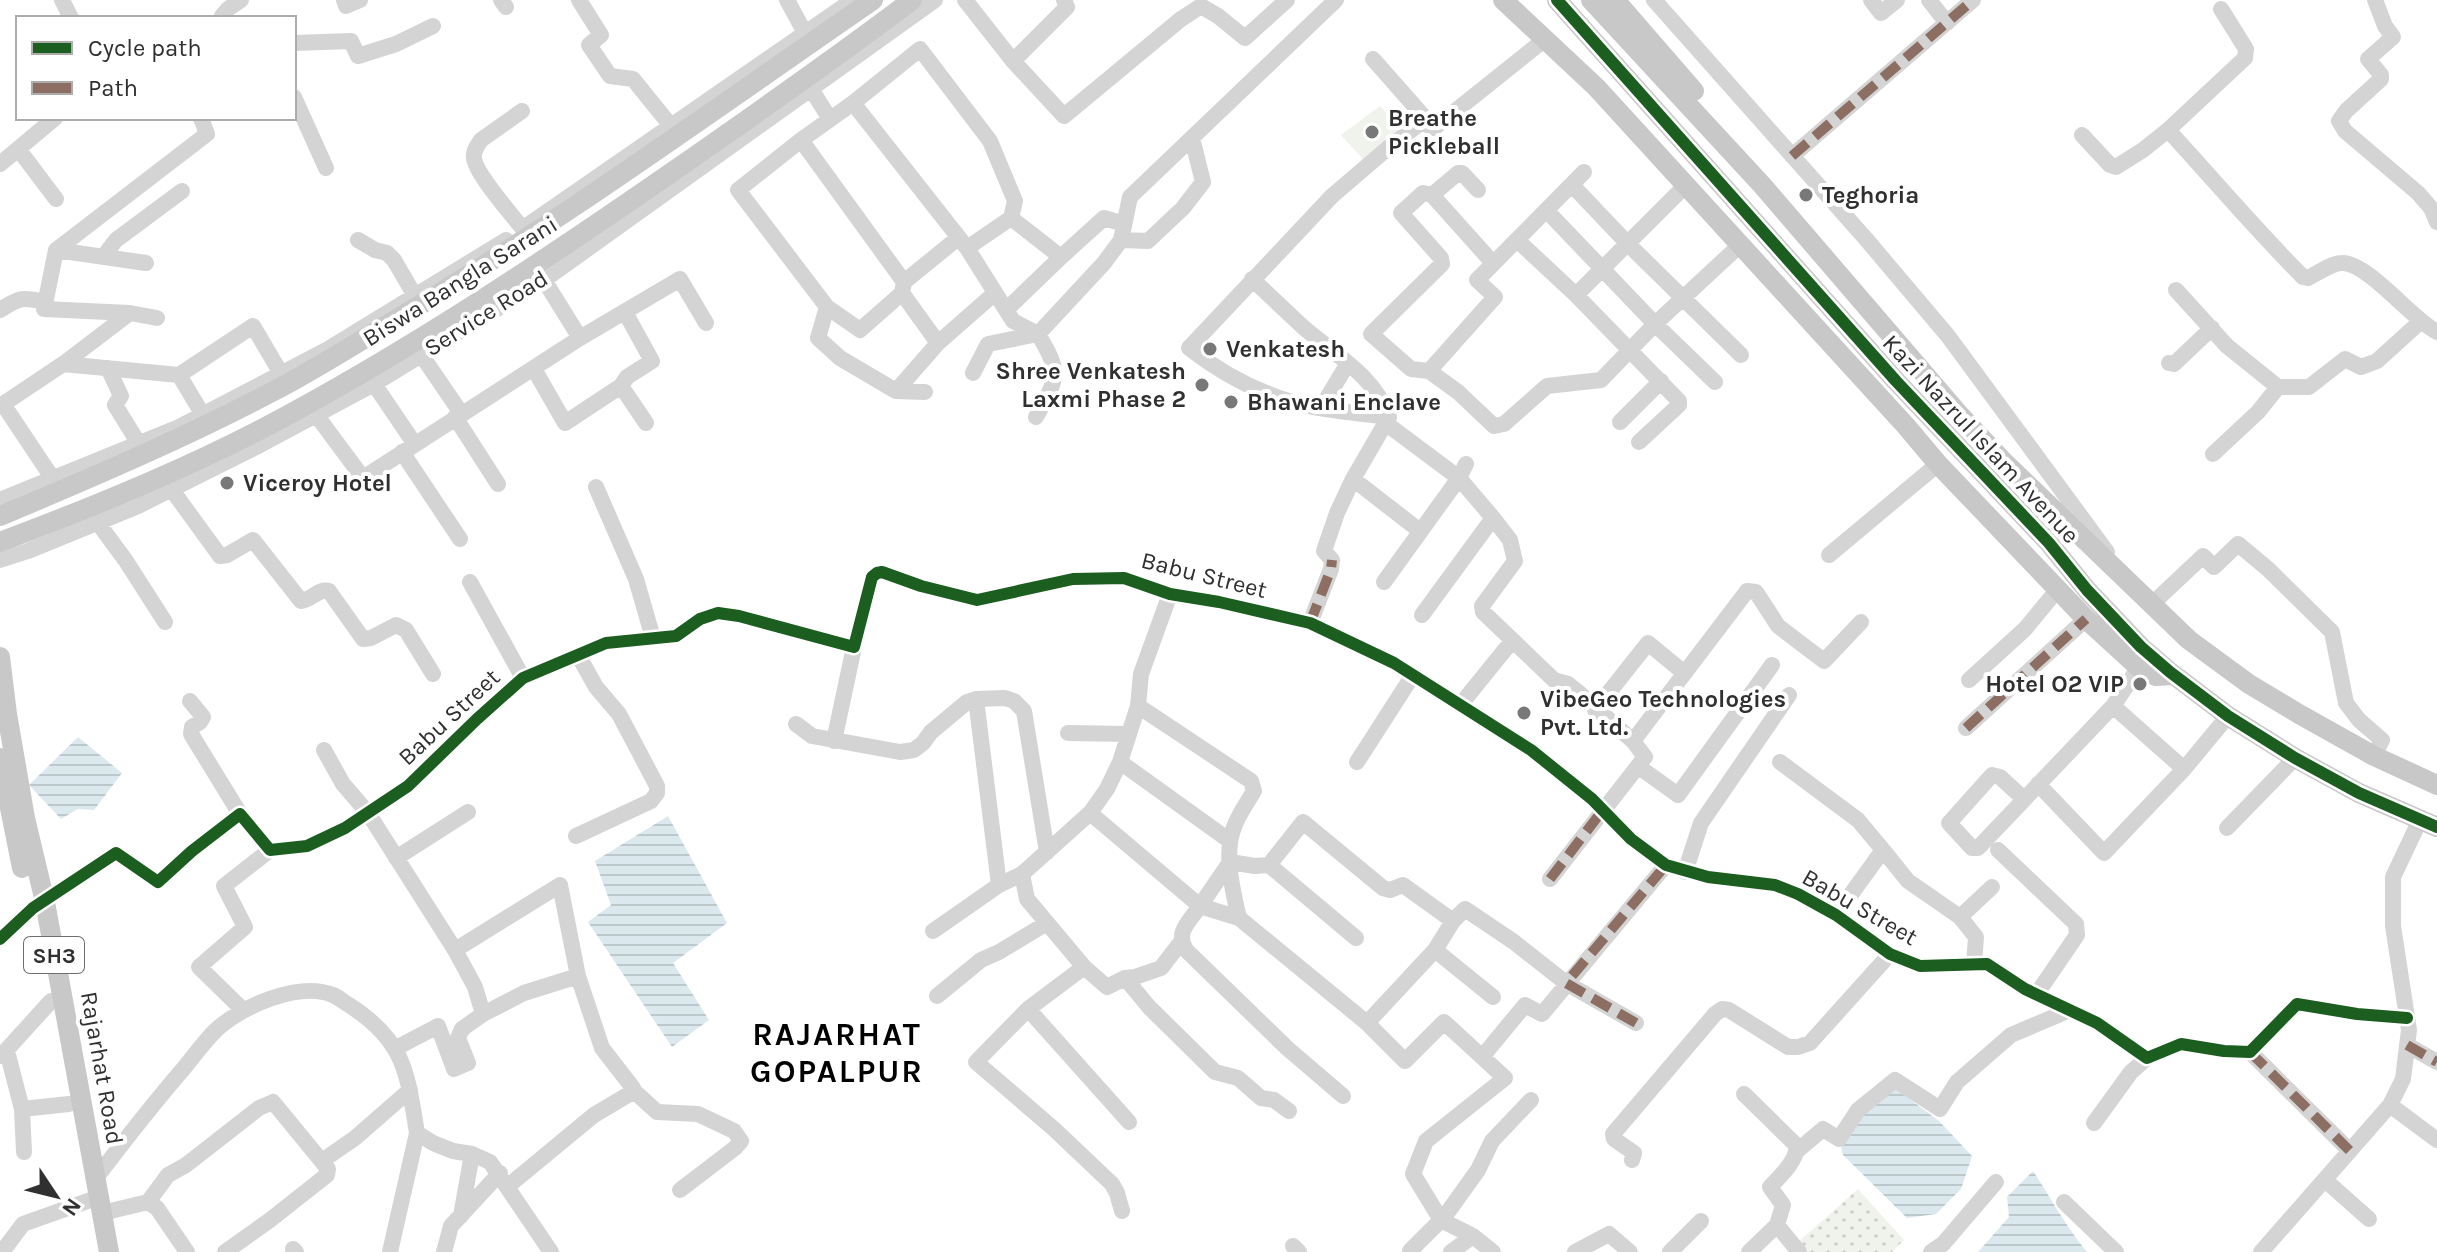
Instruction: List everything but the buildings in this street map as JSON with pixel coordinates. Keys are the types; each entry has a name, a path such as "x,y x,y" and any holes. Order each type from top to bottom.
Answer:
{"main road":[{"name":"Biswa Bangla Sarani","path":"0,516 103,473 284,378 451,281 638,163 873,0"},
{"name":"Biswa Bangla Sarani","path":"0,542 141,485 285,416 546,271 912,0"},
{"path":"1503,0 1596,87 1938,464 2086,619 2144,672 2156,676 2173,675"},
{"name":"Kazi Nazrul Islam Avenue","path":"1557,0 1896,381 2049,543 2087,590 2141,647 2228,716 2295,758 2359,793 2429,824"},
{"path":"1591,0 1762,185 1982,439 2146,600 2205,653 2249,684 2374,756 2437,785"},
{"path":"1615,0 1703,102 1762,185"},
{"path":"1596,87 1707,168"},
{"path":"1966,456 1982,439"},
{"name":"Rajarhat Road","path":"0,657 69,1104 96,1197 98,1252"},
{"name":"Rajarhat Road","path":"0,758 15,838 39,905 109,1252"}],"street":[{"path":"222,16 241,0"},
{"path":"344,0 346,6 360,0"},
{"path":"579,0 601,35 589,45 610,76 633,79 671,126"},
{"path":"787,0 805,33"},
{"path":"0,500 139,444 284,378 415,296 451,281 853,0"},
{"name":"Service Road","path":"0,560 98,523 172,490 374,384 546,271 935,0"},
{"path":"965,0 1013,61 1064,116 1201,6 1245,38 1287,0"},
{"path":"1013,61 1067,7 1064,0"},
{"path":"973,373 988,344 1038,334 1104,263 1122,232 1130,197 1336,0"},
{"path":"1654,0 1948,336 2074,510 2146,600 2203,556 2214,567 2238,544 2332,632 2346,703 2359,720 2381,739 2374,756"},
{"path":"1871,0 1881,13 1897,0"},
{"path":"1929,0 1947,23"},
{"path":"1792,156 1973,0"},
{"path":"2375,0 2393,37 2368,59 2381,79 2351,105 2339,121 2345,131 2418,193 2431,208 2437,222"},
{"path":"2082,135 2110,165 2116,167 2168,130 2245,58 2246,49 2221,9"},
{"path":"296,43 351,41 358,56 396,44 433,26"},
{"path":"1434,128 1544,40"},
{"path":"920,49 990,141 1015,201 1011,218 962,243 903,288 860,330 827,307 738,190 853,103 920,49"},
{"path":"1373,59 1434,128"},
{"path":"811,89 830,119"},
{"path":"296,101 326,168"},
{"path":"853,103 962,243 1013,321 1038,334 1052,356 1056,371 1036,417"},
{"path":"522,111 481,140 473,156 476,166 523,229"},
{"path":"0,164 53,120"},
{"path":"157,318 130,313 44,309 56,250 207,134 202,120"},
{"path":"1434,128 1422,122 1332,196 1189,348 1226,375 1292,402 1387,419 1463,471 1510,540 1515,561 1482,606 1483,612 1554,680 1568,684 1633,741 1645,757 1550,879"},
{"path":"2168,130 2303,277 2308,278 2346,263 2373,277 2420,322 2437,332"},
{"path":"1006,310 1104,218 1122,232 1148,241 1183,208 1203,182 1192,138"},
{"path":"801,140 938,343"},
{"path":"19,150 56,199"},
{"path":"1432,195 1458,173 1462,173 1478,190"},
{"path":"1429,371 1495,297 1477,280 1578,178 1629,245 1741,355"},
{"path":"1576,295 1686,185"},
{"path":"103,257 116,240 182,191"},
{"path":"1493,263 1432,195 1423,193 1401,213 1441,258 1442,264 1371,334 1411,369 1429,371 1458,392 1494,426 1504,424 1547,386 1601,380 1655,324 1740,245"},
{"path":"1546,210 1715,382"},
{"path":"1011,218 1061,257"},
{"path":"358,240 387,253 415,296"},
{"path":"1517,240 1576,295 1680,403 1639,442"},
{"path":"56,250 146,263"},
{"path":"546,271 580,338"},
{"path":"317,416 363,478 580,338 680,279 706,323"},
{"path":"1252,279 1304,328 1348,363 1382,399 1387,419 1337,513 1324,551 1332,560 1331,569 1310,623"},
{"path":"2176,290 2227,346 2278,387 2309,387 2345,359 2361,367 2377,361 2420,322"},
{"path":"896,391 938,343 995,293"},
{"path":"0,310 24,297 45,302"},
{"path":"827,307 818,338 840,358 896,391 925,392"},
{"path":"534,369 565,423 652,361 625,312"},
{"path":"53,479 2,405 130,313"},
{"path":"63,364 179,375 253,326 284,378"},
{"path":"2169,363 2174,364 2212,328"},
{"path":"420,353 498,484"},
{"path":"1321,408 1348,363"},
{"path":"108,368 120,393 115,405 139,444"},
{"path":"179,375 203,415"},
{"path":"1620,422 1661,381"},
{"path":"374,384 460,539"},
{"path":"621,386 646,423"},
{"path":"2213,454 2258,412 2278,387"},
{"path":"1829,555 1938,464"},
{"path":"1384,582 1463,471"},
{"path":"1353,479 1420,531"},
{"path":"596,487 636,579 653,638"},
{"path":"172,490 220,556 253,540 301,601 329,591 363,639 396,625 401,626 433,674"},
{"path":"1422,615 1493,518"},
{"path":"98,523 165,622"},
{"name":"Babu Street","path":"270,850 307,846 345,828 408,786 523,678 606,643 676,636 700,619 718,613 854,647 872,577 882,572 921,586 977,600 1073,579 1124,578 1170,594 1310,623 1394,663 1531,750 1592,799 1631,839 1666,865 1740,883 1775,885 1798,894 1836,915 1890,954 1920,966 1987,964 2036,995 2097,1023 2147,1058"},
{"path":"470,582 523,678"},
{"path":"1969,680 2025,629 2058,589"},
{"path":"1633,741 1747,591 1756,592 1778,626 1824,661 1861,622"},
{"path":"933,931 999,885 1022,874 1090,813 1107,789 1120,762 1138,706 1141,674 1170,594"},
{"path":"1966,728 2086,619"},
{"path":"1461,704 1512,641"},
{"path":"1595,710 1648,643 1683,672"},
{"path":"834,741 854,647"},
{"path":"576,836 651,801 657,793 657,786 619,714 596,687 578,655"},
{"path":"1639,767 1678,795 1772,665"},
{"path":"2024,799 2000,777 1992,775 1949,823 1976,849 2024,799 2038,784 2113,706 2139,667"},
{"path":"1357,762 1413,675"},
{"path":"1685,872 1701,823 1789,695"},
{"path":"796,724 812,736 900,752 914,750 957,709 976,699 1005,698 1014,701 1024,711 1047,852"},
{"path":"976,699 999,885"},
{"path":"190,701 203,717 192,727 191,734 240,814 270,850 224,886 245,927 199,967 243,1010"},
{"path":"1138,706 1251,781 1254,791 1234,826 1230,841 1230,862 1239,918"},
{"path":"2113,706 2184,769"},
{"path":"2038,784 2104,853 2184,769 2228,716"},
{"path":"1068,733 1127,734"},
{"path":"324,750 343,784 368,813 455,950 475,987 483,1014"},
{"path":"2227,828 2295,758"},
{"path":"1120,762 1230,841"},
{"path":"1780,762 1858,820 1908,881 1960,917 1976,937 1974,964"},
{"path":"396,858 468,812"},
{"path":"1090,813 1200,906 1239,918 1367,1023 1405,1061 1444,1022 1505,1078 1426,1141 1413,1174 1441,1220 1473,1236 1493,1252"},
{"path":"0,939 39,905 116,853 158,882 240,814"},
{"path":"1269,865 1303,822 1383,888 1390,890 1403,885 1453,921"},
{"path":"2261,1252 2390,1105 2403,1079 2409,1030 2393,926 2391,892 2399,860 2429,824"},
{"path":"1836,915 1883,850"},
{"path":"1998,850 2076,924 2077,935 2036,995"},
{"path":"1230,862 1180,934 1181,942 1287,1048 1343,1096"},
{"path":"1230,862 1269,865 1356,938"},
{"path":"1482,1057 1525,1005 1542,1014 1666,865"},
{"path":"1022,874 1027,899 1084,967 1107,987 1125,978 1161,968 1181,942"},
{"path":"455,950 560,885 578,976 602,1048 634,1091 657,1112 698,1114 740,1137 741,1141 735,1148 680,1190"},
{"path":"1960,917 1992,887"},
{"path":"1367,1023 1435,950 1453,921 1465,909 1566,983 1636,1023"},
{"path":"937,996 981,960 1047,923"},
{"path":"1435,950 1493,997"},
{"path":"1632,1160 1634,1153 1614,1139 1613,1134 1715,1014 1722,1009 1729,1010 1788,1047 1810,1043 1890,954"},
{"path":"1084,967 1028,1009 976,1062 1112,1184 1122,1211"},
{"path":"396,1048 438,1026 454,1069 468,1063 458,1038 462,1029 483,1014 524,993 578,976"},
{"path":"1125,978 1149,1007 1215,1072 1238,1078 1261,1098 1274,1100 1289,1111"},
{"path":"96,1197 151,1107 216,1030 243,1010 267,1000 291,994 332,994 359,1011 396,1048 410,1090 417,1133 390,1252"},
{"path":"24,1152 22,1109 3,1054 51,1001"},
{"path":"2250,1052 2297,1004 2407,1018"},
{"path":"1028,1009 1129,1122"},
{"path":"1749,1252 1777,1225 1783,1205 1770,1187 1791,1163 1797,1151 1823,1129 1839,1139 1858,1110 1895,1080 1940,1109 1957,1082 2011,1035 2070,1010"},
{"path":"2094,1123 2131,1072 2147,1058 2181,1044 2250,1052 2350,1151"},
{"path":"2407,1045 2437,1062"},
{"path":"329,1156 355,1138 410,1090"},
{"path":"444,1252 451,1226 461,1216 504,1180 594,1115 634,1091"},
{"path":"1744,1094 1794,1140 1797,1151"},
{"path":"1415,1252 1478,1170 1492,1141 1531,1100"},
{"path":"148,1202 168,1175 186,1165 259,1108 273,1102 328,1169 327,1175 225,1252"},
{"path":"22,1109 69,1104"},
{"path":"2390,1105 2437,1140"},
{"path":"417,1133 453,1151 472,1154 490,1162 551,1252"},
{"path":"461,1216 472,1154"},
{"path":"2325,1180 2369,1219"},
{"path":"1931,1252 1943,1244 1996,1182"},
{"path":"2,1252 23,1224 96,1197 148,1202 157,1208 187,1252"},
{"path":"2064,1202 2116,1252"},
{"path":"1670,1252 1701,1221"},
{"path":"1777,1225 1799,1252"},
{"path":"1575,1252 1609,1234 1630,1252"},
{"path":"1451,1252 1473,1236"}],"shaded area":[{"name":"Breathe Pickleball","path":"1380,106 1403,130 1365,161 1341,135"},
{"path":"78,737 122,773 94,810 78,809 61,819 29,785"},
{"path":"668,816 727,923 673,963 709,1020 672,1047 588,922 611,905 595,861"},
{"path":"1895,1088 1939,1121 1972,1156 1961,1189 1936,1214 1907,1218 1843,1155 1841,1147 1860,1116"},
{"path":"2033,1171 2087,1252 1978,1252 2009,1217 2007,1197"},
{"path":"1858,1189 1904,1240 1892,1252 1802,1252 1795,1245"}],"marked path":[{"path":"1792,156 1973,0"},
{"path":"1310,623 1332,560"},
{"path":"1966,728 2086,619"},
{"path":"1550,879 1602,811"},
{"path":"1636,1023 1566,983 1666,865"},
{"path":"2407,1045 2437,1062"},
{"path":"2250,1052 2350,1151"}],"cycle path":[{"path":"1557,0 1896,381 2049,543 2087,590 2141,647 2228,716 2295,758 2359,793 2437,827"},
{"path":"0,939 33,908 116,853 158,882 240,814 270,850 307,846 345,828 408,786 523,678 606,643 676,636 700,619 718,613 854,647 872,577 882,572 921,586 977,600 1073,579 1124,578 1170,594 1310,623 1394,663 1531,750 1592,799 1631,839 1666,865 1708,877 1775,885 1798,894 1836,915 1890,954 1920,966 1987,964 2025,989 2097,1023 2147,1058 2181,1044 2250,1052 2297,1004 2407,1018"}],"place":[{"name":"Breathe Pickleball","path":"1372,132"},
{"name":"Teghoria","path":"1806,195"},
{"name":"Venkatesh","path":"1210,349"},
{"name":"Shree Venkatesh Laxmi Phase 2","path":"1202,385"},
{"name":"Bhawani Enclave","path":"1231,402"},
{"name":"Viceroy Hotel","path":"227,483"},
{"name":"Hotel O2 VIP","path":"2140,684"},
{"name":"VibeGeo Technologies Pvt. Ltd.","path":"1524,713"}],"district":[{"name":"RAJARHAT GOPALPUR","path":"837,1052"}]}
